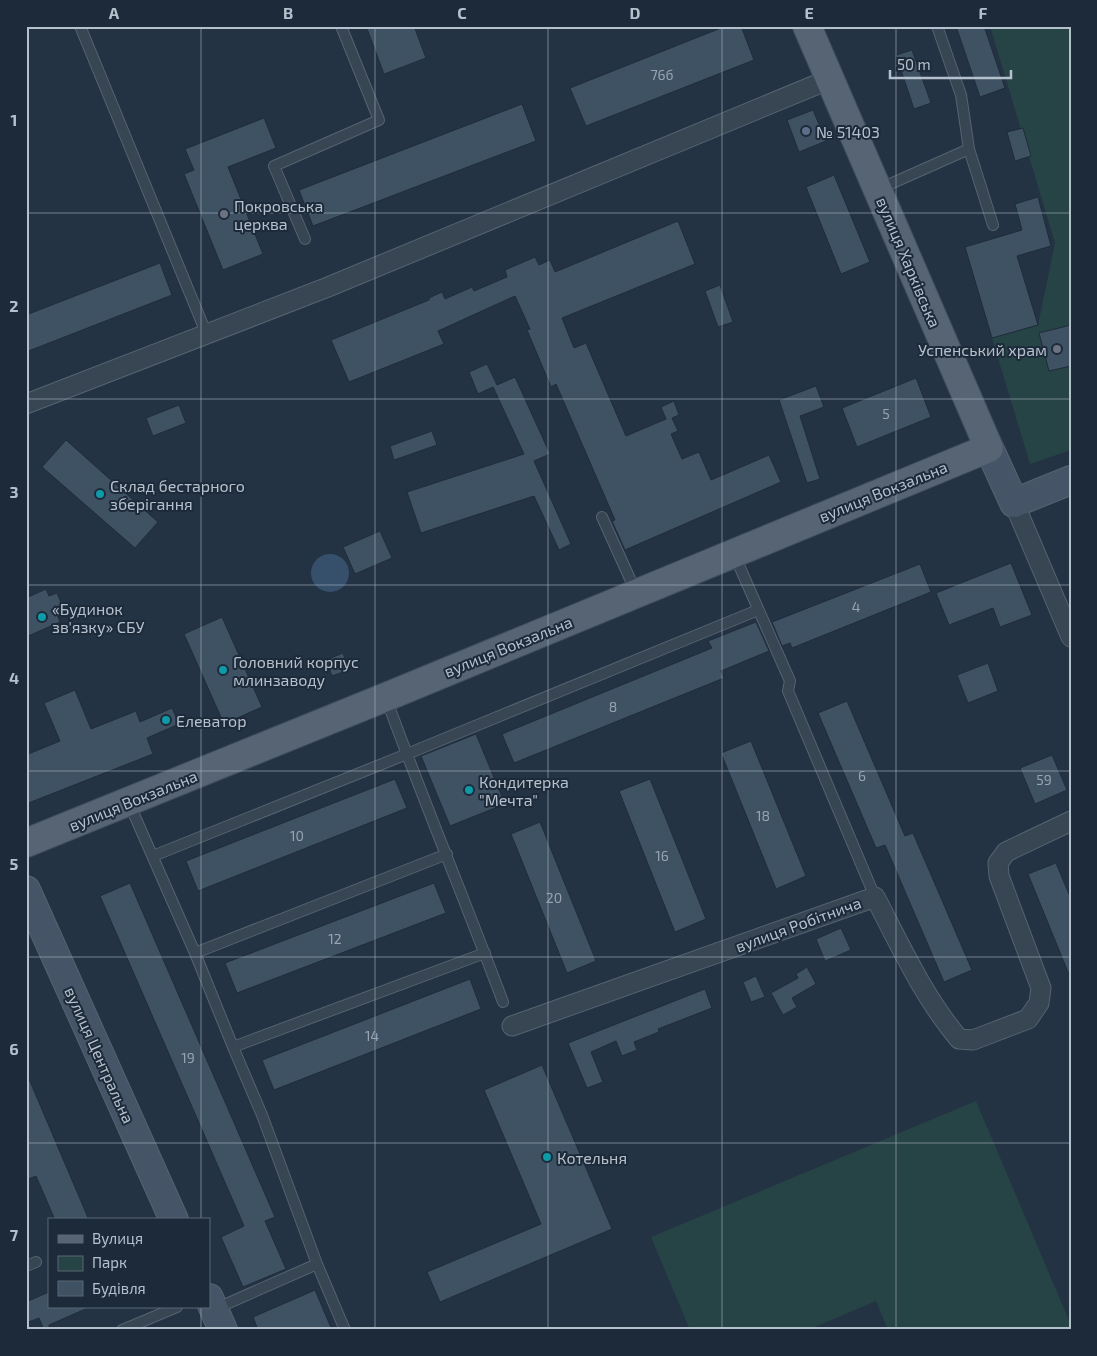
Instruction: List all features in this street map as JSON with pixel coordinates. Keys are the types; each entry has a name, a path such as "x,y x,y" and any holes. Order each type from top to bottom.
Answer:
{"main road":[{"name":"вулиця Харківська","path":"807,26 989,448"},
{"name":"вулиця Вокзальна","path":"26,843 386,697 989,448"}],"street":[{"path":"26,404 328,287 830,79"},
{"name":"вулиця Харківська","path":"989,448 1071,637"},
{"path":"1014,503 1071,480"},
{"name":"вулиця Робітнича","path":"512,1026 874,897 913,972 949,1028 958,1039 973,1040 1028,1019 1039,1003 1040,988 999,876 998,863 1006,852 1071,820"},
{"name":"вулиця Центральна","path":"26,890 173,1218"}],"lane":[{"path":"80,26 207,335"},
{"path":"305,239 274,166 379,120 341,26"},
{"path":"937,26 961,95 969,150 993,225"},
{"path":"878,190 969,150"},
{"path":"602,517 637,593"},
{"path":"733,553 790,681 788,692 874,897"},
{"path":"153,856 758,610"},
{"path":"386,697 406,754 447,854 503,1002"},
{"path":"129,802 195,953 262,1115 317,1264 345,1330"},
{"path":"195,953 447,854"},
{"path":"233,1047 485,952"},
{"path":"26,1266 36,1262"},
{"path":"215,1312 317,1264"},
{"path":"122,1330 175,1308"}],"green space":[{"path":"990,26 1071,26 1071,450 1030,464 992,338 1038,325 1055,243"},
{"path":"976,1101 1071,1325 1071,1330 888,1330 876,1301 808,1330 690,1330 651,1237"}],"water":[{"path":"330,554 344,559 349,573 344,587 330,592 316,587 311,573 316,559"}],"building":[{"path":"366,26 414,26 426,58 384,74"},
{"path":"726,26 741,26 754,60 586,126 570,88"},
{"path":"956,26 984,26 1005,88 980,97"},
{"path":"912,50 931,103 914,109 896,55"},
{"path":"522,104 536,141 313,226 299,190"},
{"name":"№ 51403","path":"813,110 826,141 799,152 787,120"},
{"name":"Покровська церква","path":"264,118 276,148 228,167 263,254 223,270 184,174 194,170 185,149"},
{"path":"1023,128 1031,156 1015,161 1007,132"},
{"path":"834,175 870,262 841,274 806,187"},
{"path":"1038,197 1051,246 1017,256 1038,325 992,338 965,247 1022,230 1015,204"},
{"path":"678,221 695,264 562,318 574,348 586,343 626,436 666,419 661,407 674,401 679,415 672,418 678,431 671,434 682,459 699,452 711,480 769,455 781,482 625,550 612,521 615,520 556,384 551,387 527,330 530,329 515,296 438,331 444,344 349,382 331,340 429,300 429,298 442,292 445,299 472,287 474,291 507,277 505,270 535,257 539,265 550,260 555,272"},
{"path":"160,263 172,295 26,352 26,315"},
{"path":"720,285 733,322 718,327 705,291"},
{"name":"Успенський храм","path":"1071,325 1071,366 1049,371 1039,333"},
{"path":"487,364 497,385 515,377 550,454 534,461 571,544 559,550 534,496 421,533 407,492 524,454 493,387 478,394 469,372"},
{"path":"916,378 931,417 857,447 842,408"},
{"path":"816,386 824,407 800,416 820,479 807,483 779,400"},
{"path":"179,405 186,423 153,436 146,418"},
{"path":"432,431 437,445 394,460 390,446"},
{"name":"Склад бестарного зберігання","path":"66,440 158,522 135,548 42,467"},
{"path":"380,531 392,558 355,574 343,547"},
{"path":"1011,563 1032,615 1000,627 993,608 949,625 936,593"},
{"path":"920,564 931,592 792,648 790,643 782,646 772,622"},
{"name":"«Будинок зв'язку» СБУ","path":"46,589 49,596 57,593 62,605 55,609 60,622 26,637 26,598"},
{"name":"Головний корпус млинзаводу","path":"222,617 262,707 224,724 184,634"},
{"path":"756,622 769,651 721,671 724,678 514,763 502,734 712,648 708,641"},
{"path":"343,653 349,670 332,676 326,660"},
{"path":"988,663 998,691 968,703 957,675"},
{"path":"75,690 91,729 136,711 140,722 172,708 179,724 147,738 153,754 26,804 26,755 60,741 44,703"},
{"path":"847,701 905,836 913,833 972,970 944,982 885,845 876,848 818,713"},
{"name":"Кондитерка \"Мечта\"","path":"476,734 505,804 450,826 421,756"},
{"path":"751,741 806,876 776,889 721,753"},
{"path":"1052,755 1067,790 1035,804 1020,768"},
{"path":"395,779 407,808 198,891 186,861"},
{"path":"650,779 706,919 675,932 619,791"},
{"path":"540,822 596,961 567,973 511,834"},
{"path":"1056,863 1071,899 1070,977 1028,874"},
{"path":"130,883 275,1217 265,1221 286,1269 243,1287 221,1237 244,1226 100,896"},
{"path":"434,883 446,913 237,993 225,963"},
{"path":"841,928 851,950 825,961 816,939"},
{"path":"807,967 816,984 792,998 797,1007 783,1015 771,993 798,978 796,974"},
{"path":"756,976 765,997 751,1002 743,982"},
{"path":"470,979 481,1009 274,1090 262,1060"},
{"path":"705,989 712,1008 658,1029 659,1032 634,1042 637,1050 622,1056 616,1041 591,1052 603,1082 587,1088 568,1043"},
{"name":"Котельня","path":"542,1065 612,1229 440,1302 427,1272 541,1224 484,1090"},
{"path":"26,1072 88,1218 54,1218 36,1176 26,1180"},
{"path":"315,1290 332,1330 258,1330 253,1317"},
{"path":"48,1292 48,1308 88,1308 49,1325 49,1330 44,1330 39,1318 26,1323 26,1302"}],"place":[{"name":"№ 51403","path":"806,131"},
{"name":"Покровська церква","path":"224,214"},
{"name":"Успенський храм","path":"1057,349"},
{"name":"Склад бестарного зберігання","path":"100,494"},
{"name":"«Будинок зв'язку» СБУ","path":"42,617"},
{"name":"Головний корпус млинзаводу","path":"223,670"},
{"name":"Елеватор","path":"166,720"},
{"name":"Кондитерка \"Мечта\"","path":"469,790"},
{"name":"Котельня","path":"547,1157"}]}
